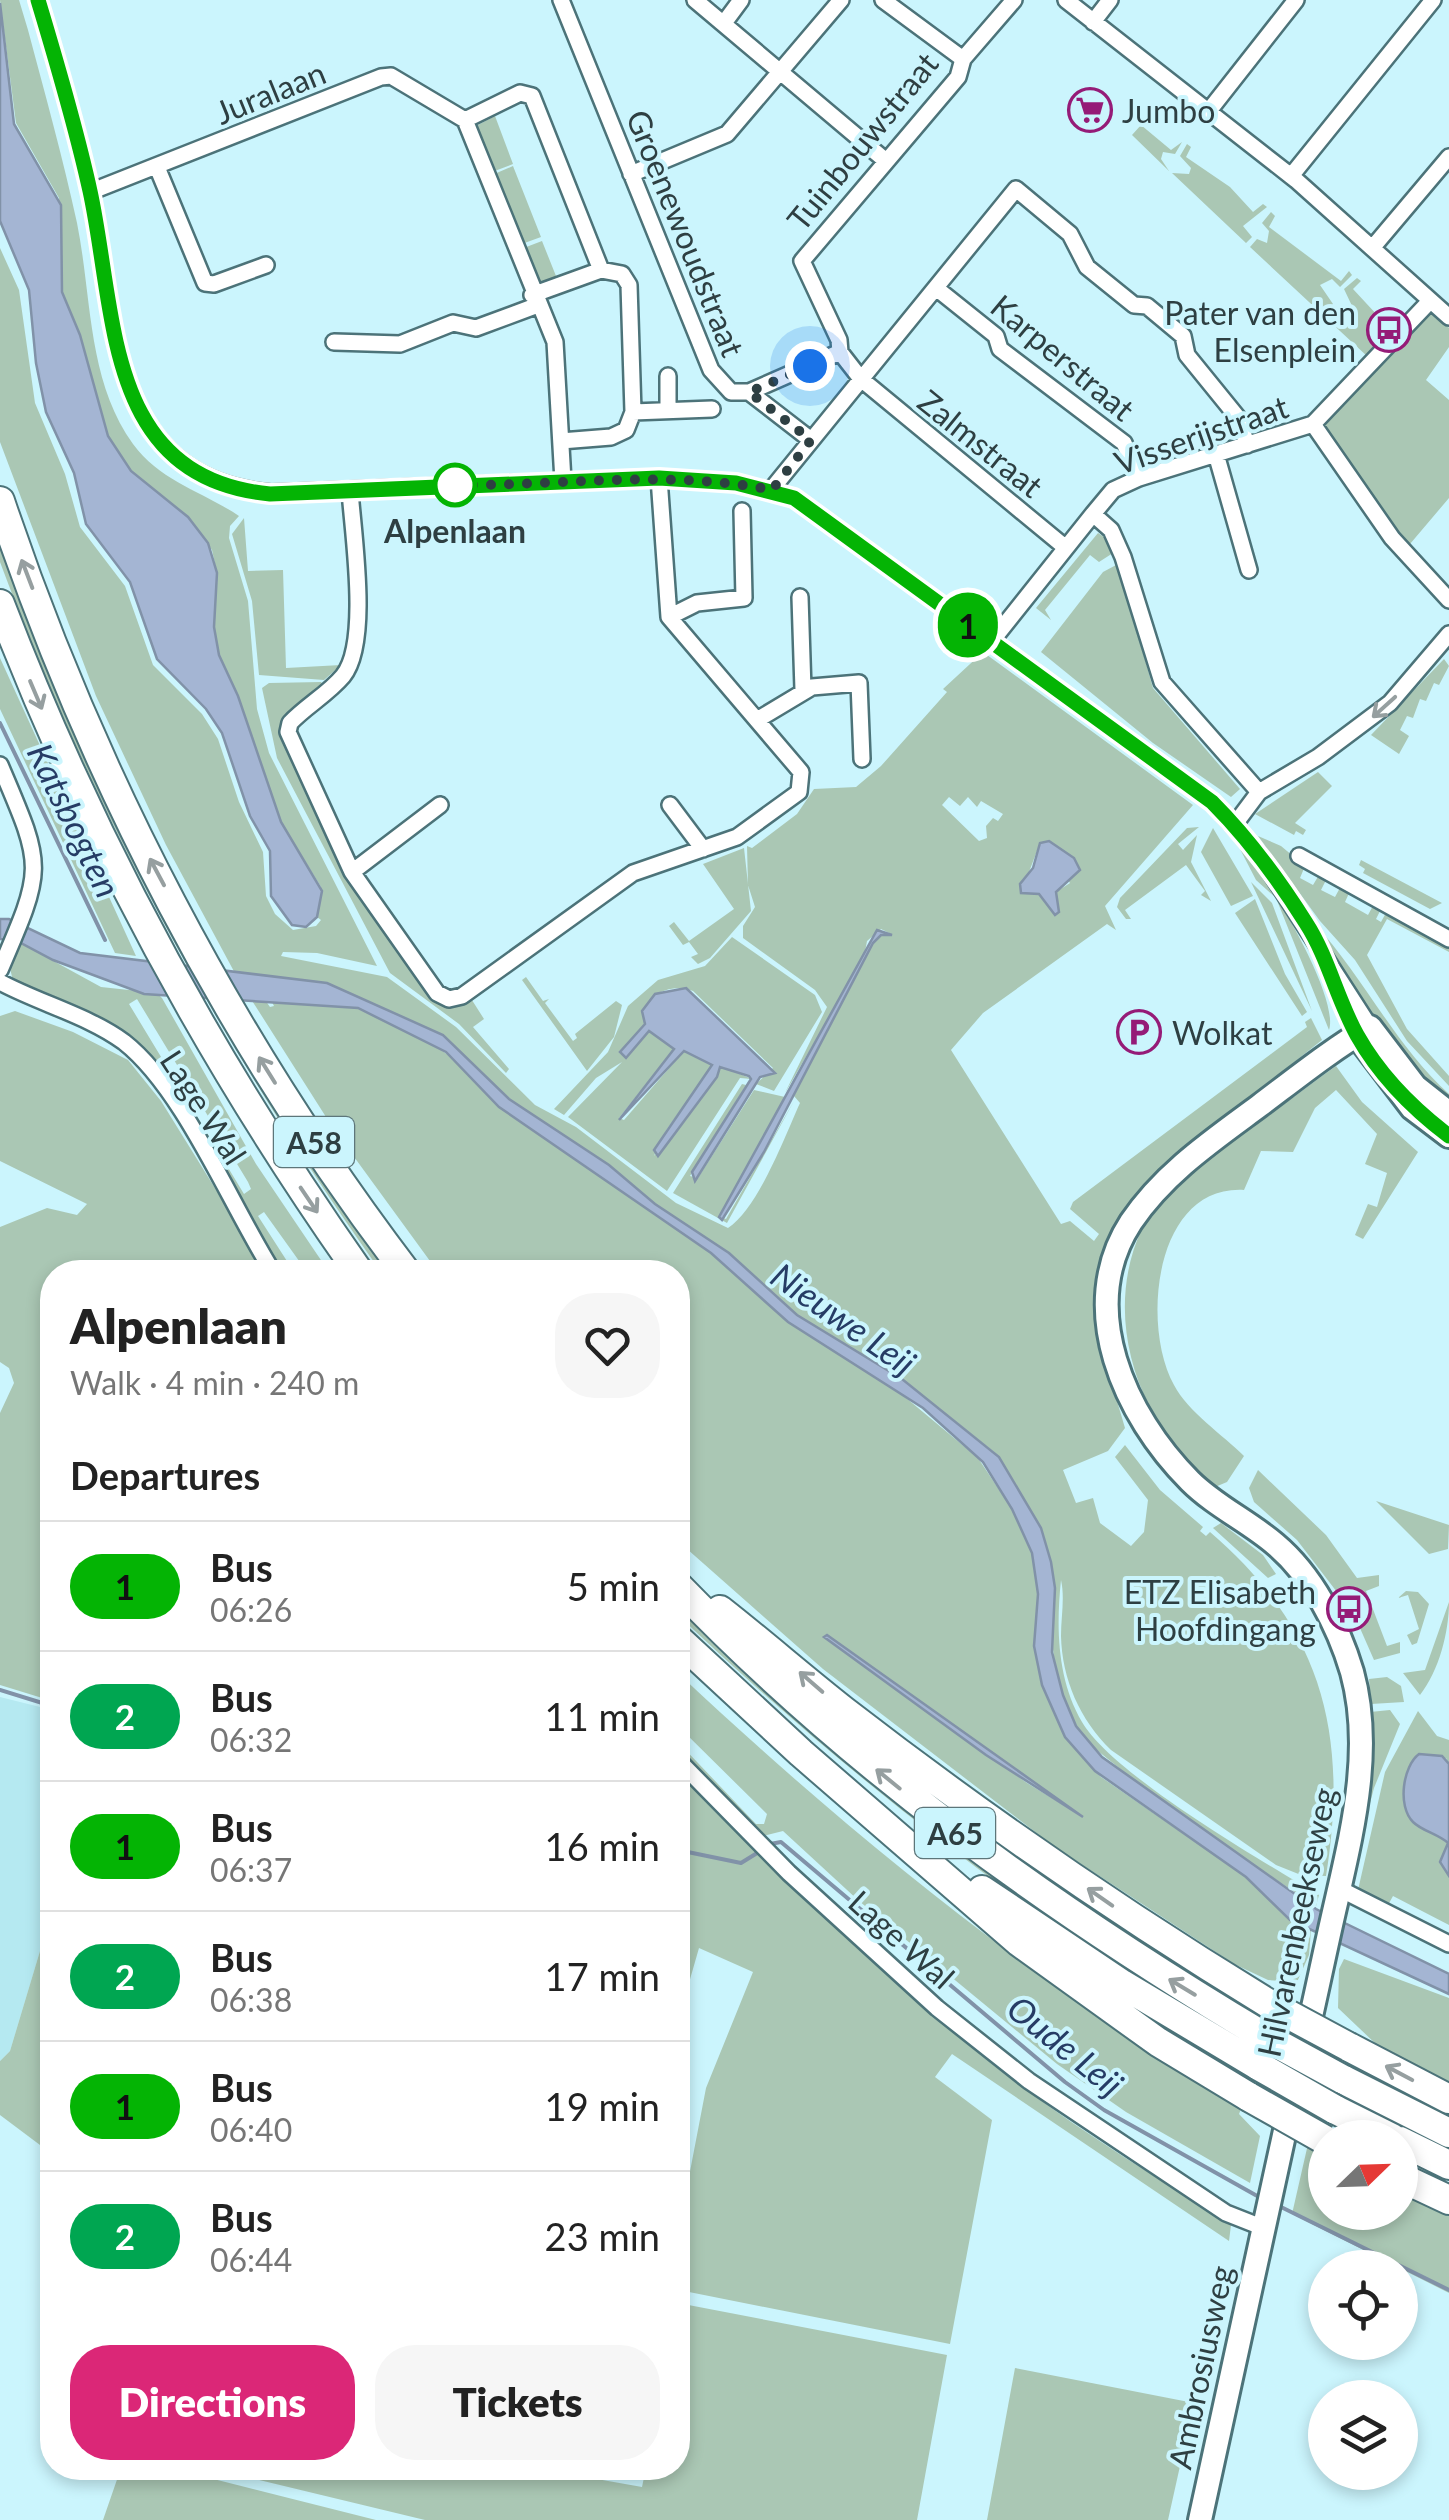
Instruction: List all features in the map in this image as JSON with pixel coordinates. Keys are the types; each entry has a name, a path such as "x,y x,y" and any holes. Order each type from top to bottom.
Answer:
{"highway":[{"name":"A58","path":"0,501 94,740 202,958 233,1014 336,1175 397,1260"},
{"name":"A58","path":"0,604 61,754 162,956 286,1166 351,1260"},
{"path":"690,1587 841,1709 1010,1835 1145,1928 1271,2005 1449,2100"},
{"name":"A65","path":"690,1598 816,1720 936,1819 1153,1970 1265,2037 1449,2133"},
{"path":"690,1651 801,1754 1056,1972 1158,2042 1308,2130"},
{"name":"A65","path":"890,1827 1122,1984 1356,2120"},
{"path":"1418,2150 1449,2165"},
{"path":"1418,2185 1449,2200"}],"street":[{"path":"38,0 90,192 124,382 148,428 164,446 210,479 252,492 563,480 706,479 772,490 809,507 1180,778 1235,824 1306,922 1357,1034 1412,1108 1449,1136"},
{"name":"Groenewoudstraat","path":"562,0 711,370 731,392 749,392 811,440"},
{"path":"696,0 886,161"},
{"path":"724,23 742,0"},
{"path":"631,174 727,134 841,0"},
{"path":"882,0 963,59"},
{"name":"Tuinbouwstraat","path":"861,379 840,352 839,340 802,261 958,78 963,59 1014,0"},
{"path":"1066,0 1291,176 1449,318"},
{"path":"1092,22 1110,0"},
{"path":"1208,112 1296,0"},
{"path":"1291,176 1433,0"},
{"name":"Juralaan","path":"90,192 380,77 391,76 465,120"},
{"path":"563,480 555,342 465,120 520,94 532,96 601,270"},
{"path":"1373,247 1449,157"},
{"path":"157,167 205,283 214,284 266,264"},
{"path":"772,490 1016,188 1070,234 1087,266 1134,305 1147,306 1183,336 1188,355 1239,419 1246,444"},
{"path":"334,342 400,344 453,323 476,328 601,270 622,274 629,285 633,412 626,430 611,437 561,441"},
{"name":"Karperstraat","path":"936,288 996,336 1000,349 1014,361 1124,443 1139,478"},
{"name":"Visserijstraat","path":"991,642 1113,490 1139,478 1313,424 1430,300"},
{"path":"749,392 840,352"},
{"path":"668,376 668,410"},
{"name":"Zalmstraat","path":"861,379 1066,548"},
{"path":"633,412 712,409"},
{"path":"1313,424 1392,538 1449,600"},
{"path":"1216,454 1250,570"},
{"path":"350,490 357,633 351,662 342,677 290,722 288,732 352,872 437,993 449,998 462,996 632,873 737,837 798,792 800,772 669,617 659,478"},
{"path":"669,617 697,603 744,598 742,510"},
{"path":"1094,514 1111,530 1122,557 1162,682 1258,792"},
{"path":"800,597 803,690"},
{"path":"1235,824 1258,792 1373,717 1449,634"},
{"path":"757,720 803,690 822,684 860,683 862,758"},
{"path":"0,765 36,852 37,873 0,970"},
{"path":"352,872 440,805"},
{"path":"670,805 703,849"},
{"path":"1299,856 1449,939"},
{"name":"Lage Wal","path":"0,982 119,1038 140,1056 189,1128 266,1260"},
{"path":"1357,1034 1449,1113"},
{"name":"Hilvarenbeekseweg","path":"1268,2210 1355,1812 1361,1717 1352,1672 1335,1625 1308,1581 1276,1545 1191,1482 1144,1427 1116,1366 1108,1293 1115,1254 1130,1224 1157,1188 1192,1156 1357,1034"},
{"name":"Lage Wal","path":"690,1772 773,1857 937,2008 1029,2081 1226,2214 1268,2210"},
{"path":"1338,1895 1449,1944"},
{"name":"Ambrosiusweg","path":"1200,2520 1268,2210"}],"shaded area":[{"path":"0,3 14,124 61,205 62,292 80,335 108,436 131,471 188,517 208,543 217,573 214,627 219,655 238,696 281,822 322,891 317,917 306,927 292,925 271,896 270,851 250,816 222,733 206,709 157,659 130,582 86,524 74,473 46,412 36,363 29,290 0,221"},
{"path":"1049,841 1074,858 1080,870 1056,892 1059,912 1055,915 1039,894 1021,893 1020,884 1033,868 1040,843"},
{"path":"0,919 9,919 80,953 327,983 443,1035 509,1099 609,1165 655,1204 729,1253 797,1315 902,1379 999,1457 1041,1528 1051,1562 1055,1588 1052,1652 1076,1726 1102,1757 1316,1909 1449,1974 1449,1994 1290,1920 1246,1877 1095,1771 1065,1737 1042,1685 1034,1646 1038,1594 1032,1553 1012,1509 983,1462 923,1408 788,1322 711,1253 499,1107 446,1052 358,1008 144,994 53,960 17,941 0,939"},
{"path":"877,930 892,935 881,935 873,943 764,1152 722,1220 719,1217"},
{"path":"686,988 775,1073 760,1077 695,1181 692,1172 751,1079 749,1076 720,1067 717,1077 658,1156 654,1150 712,1065 684,1051 619,1120 674,1049 649,1031 626,1058 620,1052 645,1024 642,1011 655,994"},
{"path":"827,1635 1083,1817 986,1755 824,1637"},
{"path":"0,1697 40,1707 40,1951 10,2051 0,2061"},
{"path":"1419,1754 1442,1756 1449,1764 1449,1876 1440,1862 1448,1843 1413,1822 1405,1806 1406,1777"}],"green space":[{"path":"0,0 19,0 28,30 77,223 93,337 107,393 118,419 144,457 169,477 239,516 230,526 229,538 248,601 257,709 269,753 377,966 317,953 283,952 281,956 387,977 456,1027 535,1105 576,1127 676,1203 728,1228 739,1219 770,1171 800,1103 794,1096 873,943 881,935 891,934 881,929 867,941 864,957 785,1093 827,1007 815,990 743,938 743,926 755,907 748,885 747,846 752,848 797,814 814,789 856,787 881,766 947,692 943,689 983,652 1193,805 1105,906 1116,930 1107,924 983,1013 951,1050 1061,1224 1070,1221 1094,1241 1099,1234 1070,1209 1073,1202 1307,1027 1305,1022 1311,1018 1322,1040 1262,1088 1129,1219 1106,1364 1125,1428 1108,1451 1063,1470 1076,1503 1093,1498 1100,1523 1131,1546 1144,1532 1148,1500 1115,1457 1125,1445 1160,1490 1203,1527 1200,1531 1206,1536 1210,1532 1248,1569 1279,1606 1319,1687 1329,1730 1333,1776 1326,1876 1301,1875 1276,1865 1111,1750 1090,1726 1069,1683 1062,1652 1061,1580 1059,1616 1060,1653 1067,1688 1082,1722 1099,1743 1124,1767 1191,1816 1319,1895 1316,1906 1175,1813 1088,1743 1071,1717 1057,1678 1050,1628 1055,1588 1041,1528 994,1452 902,1379 797,1315 729,1253 655,1204 609,1165 509,1099 443,1035 327,983 249,977 270,1007 274,1006 269,996 358,1008 423,1037 462,1065 499,1107 711,1253 788,1322 881,1377 978,1458 1012,1509 1032,1553 1038,1587 1035,1654 1046,1693 1070,1743 1101,1777 1246,1877 1286,1917 1311,1930 1309,1955 1297,1982 1268,1980 1234,1964 1052,1845 823,1669 690,1552 690,1260 429,1260 333,1128 237,977 166,845 96,696 0,442 0,248 19,290 35,403 65,474 80,527 125,586 153,665 202,714 218,739 239,802 263,852 266,896 275,914 293,930 316,926 321,920 317,917 321,887 281,822 238,696 219,655 214,627 217,573 212,550 188,517 131,471 108,436 80,335 62,292 59,198 16,123","holes":["949,797 960,806 968,797 977,807 981,801 1003,814 998,821 993,818 986,826 987,838 979,841 942,805","1040,843 1070,883 1056,892 1059,907 1051,910 1038,894 1033,894 1029,872","827,1635 1083,1817 1027,1783 824,1637"]},
{"path":"495,116 513,164 492,172 476,126"},
{"path":"1141,125 1171,150 1182,142 1175,154 1163,152 1161,159 1169,171 1132,135"},
{"path":"1187,144 1191,147 1186,157 1230,187 1253,212 1263,204 1267,207 1243,226 1252,237 1246,243 1172,173 1189,174 1191,168 1180,156"},
{"path":"513,166 541,237 519,245 492,175"},
{"path":"1271,212 1275,216 1269,227 1341,281 1349,271 1352,275 1340,287 1332,279 1320,285 1333,304 1323,315 1250,247 1257,239 1267,243 1269,231 1262,223"},
{"path":"542,241 556,276 568,276 536,288 521,249"},
{"path":"1357,278 1361,281 1353,289 1391,330 1368,357 1326,318 1336,307 1353,308 1344,289"},
{"path":"1431,310 1449,328 1449,347 1426,380 1449,400 1449,498 1410,544 1403,546 1320,424"},
{"path":"244,518 248,571 283,570 286,668 341,665 324,680 259,675 252,601 232,534"},
{"path":"1098,533 1107,539 1113,553 1099,562 1090,555 1045,610 1051,620 1036,608"},
{"path":"0,540 26,611 383,1260 373,1260 323,1188 167,929 78,749 0,562"},
{"path":"1118,564 1153,688 1240,789 1231,797 1153,743 1041,652 1103,572"},
{"path":"0,658 136,956 115,953 0,709"},
{"path":"1444,659 1449,666 1439,685 1434,683 1426,701 1420,699 1413,718 1407,716 1400,730 1409,736 1399,754 1371,735"},
{"path":"269,683 323,685 292,708 285,720 346,874 427,991 470,997 484,1019 473,1027 509,1069 506,1073 459,1024 390,973 277,758 262,688"},
{"path":"1318,772 1332,786 1295,823 1306,830 1303,835 1296,831 1294,835 1255,814"},
{"path":"1199,827 1178,844 1183,850 1197,835 1191,862 1211,901 1201,895 1205,891 1186,865 1125,910 1131,919 1126,919 1117,907 1120,898 1187,828"},
{"path":"1213,828 1253,896 1231,906 1201,852"},
{"path":"1258,836 1281,846 1305,866 1300,878 1313,885 1319,875 1327,878 1321,890 1335,897 1341,886 1350,891 1345,902 1368,915 1374,904 1381,909 1376,919 1381,922 1387,911 1449,944 1449,952 1387,919 1367,955 1407,1029 1449,1076 1449,1086 1407,1041 1355,960 1320,921"},
{"path":"744,848 751,911 710,958 698,964 691,957 698,954 689,942 683,945 669,926 674,922 689,941 734,909 703,864"},
{"path":"1240,849 1267,882 1299,936 1324,991 1329,1030 1276,898 1256,880"},
{"path":"1361,860 1442,903 1430,909 1363,873"},
{"path":"1251,882 1272,903 1312,1011"},
{"path":"1255,899 1285,974 1307,1012 1302,1016 1235,913"},
{"path":"1313,922 1412,1054 1449,1094 1449,1106 1392,1047"},
{"path":"732,937 815,995 822,1012 774,1091 756,1084 773,1068 693,991 675,988 651,999 644,1014 645,1023 620,1053 626,1057 650,1031 674,1049 619,1118 624,1120 684,1051 713,1065 667,1129 654,1156 686,1120 721,1066 752,1079 740,1078 667,1191 568,1117 622,1062 596,1078 564,1115 554,1109 608,1052 628,1006 658,980 705,966"},
{"path":"17,941 101,987 157,993 256,1164 321,1260 298,1260 264,1212 258,1216 286,1260 272,1260 150,1060 13,981 9,964","holes":["137,999 251,1189 244,1194 129,1004"]},
{"path":"526,977 543,1001 549,999 545,1003 573,1041 577,1038 575,1034 616,1001 622,1005 614,1037 587,1071 522,980"},
{"path":"15,1011 73,1032 128,1060 161,1101 260,1260 40,1260 40,1697 0,1685 0,1413 14,1383 9,1368 0,1362 0,1227 47,1208 77,1215 87,1204 0,1161 0,1016"},
{"path":"1336,1066 1362,1102 1418,1152 1363,1239 1355,1235 1368,1204 1377,1207 1387,1173 1365,1164 1377,1134 1336,1090 1315,1108 1293,1152 1261,1151 1244,1190 1214,1195 1190,1210 1174,1234 1163,1264 1158,1329 1174,1385 1197,1414 1244,1456 1227,1482 1215,1487 1184,1457 1159,1423 1140,1385 1128,1345 1125,1304 1130,1264 1144,1225 1177,1179"},
{"path":"742,1084 746,1085 690,1176 698,1178 754,1090 785,1097 720,1217 726,1219 794,1101 727,1223 673,1193"},
{"path":"1258,1470 1326,1535 1357,1578 1379,1575 1379,1586 1366,1591 1387,1646 1400,1642 1400,1653 1374,1660 1345,1594 1340,1596 1297,1540 1254,1502 1249,1488"},
{"path":"1376,1501 1449,1525 1448,1549 1429,1554"},
{"path":"1221,1523 1263,1555 1276,1574 1268,1578 1213,1528"},
{"path":"1406,1591 1418,1592 1429,1604 1417,1643 1412,1645 1407,1635 1419,1629 1408,1595 1398,1598"},
{"path":"1449,1602 1442,1651 1420,1695 1403,1673 1425,1670"},
{"path":"690,1613 1261,2047 1260,2054 1104,1958 1029,1906 884,1796 690,1626"},
{"path":"1387,1677 1401,1686 1404,1702 1371,1704 1369,1679"},
{"path":"690,1684 810,1792 948,1906 1091,2011 1241,2109 1239,2114 1260,2136 1250,2183 1126,2112 1057,2064 859,1901 783,1831 763,1836 690,1766 690,1755 756,1824 764,1824 767,1814 690,1738"},
{"path":"1390,1710 1400,1724 1374,1788 1351,1875 1371,1770 1370,1712"},
{"path":"1418,1711 1437,1736 1449,1740 1449,1764 1446,1758 1406,1778 1404,1794 1448,1843 1440,1862 1449,1876 1449,1925 1393,1896 1388,1905 1358,1890 1385,1772"},
{"path":"881,1752 1268,2014 1267,2019 1074,1898 1075,1894 1073,1897"},
{"path":"690,1781 800,1894 930,2012 1045,2104 1231,2225 1229,2241 952,2054 935,2077 992,2120 950,2344 690,2292 690,2171 706,2088 753,1972 699,1948 690,1979"},
{"path":"40,1951 40,2145 0,2115 0,2061 10,2051"},
{"path":"1344,1959 1449,1998 1449,2083 1378,2046 1338,2008 1339,1969"},
{"path":"1308,2144 1308,2222 1292,2214"},
{"path":"1418,2201 1449,2216 1449,2293 1418,2277 1418,2250 1364,2250 1324,2230 1418,2230"},
{"path":"690,2305 947,2355 917,2520 425,2520 260,2480 602,2480 642,2487 643,2480 690,2480"},
{"path":"1015,2368 1194,2403 1168,2520 987,2520"},
{"path":"117,2480 218,2480 376,2520 103,2520"}],"waterway":[{"name":"Katsbogten","path":"0,723 105,940"},
{"name":"Oude Leij","path":"0,1690 40,1702"},
{"name":"Oude Leij","path":"770,1844 781,1842 1065,2082 1104,2110 1259,2197"},
{"name":"Oude Leij","path":"690,1852 741,1863 762,1850"},
{"name":"Oude Leij","path":"1277,2205 1449,2290"}],"bus line":[{"name":"1","path":"38,0 90,192 124,382 148,428 184,463 210,479 270,494 659,478 736,483 794,498 1042,675 1212,802 1235,824 1306,922 1356,1034 1412,1108 1449,1136"}],"place":[{"name":"Jumbo","path":"1090,110"},
{"name":"Pater van den Elsenplein","path":"1389,330"},
{"name":"Alpenlaan","path":"455,485"},
{"name":"Wolkat","path":"1139,1032"},
{"name":"ETZ Elisabeth Hoofdingang","path":"1349,1609"}],"route":[{"path":"455,485 659,478 706,479 772,490 811,440 749,392 810,366"}],"water label":[{"name":"Nieuwe Leij","path":"844,1318"}]}
